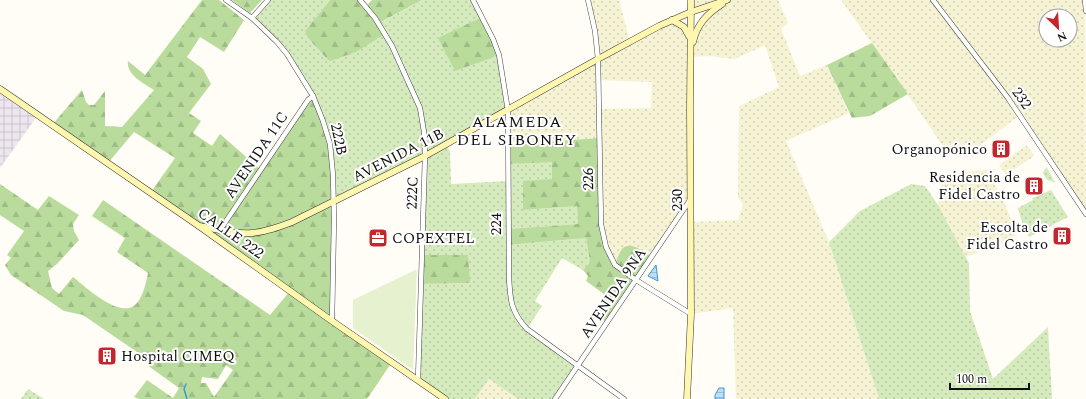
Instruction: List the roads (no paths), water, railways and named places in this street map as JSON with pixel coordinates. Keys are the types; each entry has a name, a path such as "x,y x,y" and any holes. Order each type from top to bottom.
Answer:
{"street":[{"name":"222B","path":"226,0 252,18 288,54 313,96 323,121 330,144 332,160 334,220 332,321"},
{"path":"252,18 268,0"},
{"name":"222C","path":"360,0 375,18 392,46 420,108 424,132 425,156 418,380"},
{"name":"224","path":"473,0 493,39 499,55 508,111 510,302 520,321 527,329 624,399"},
{"name":"226","path":"588,0 595,31 598,59 601,224 606,247 615,265 636,280 691,314"},
{"name":"230","path":"687,399 691,314 691,0"},
{"path":"690,57 693,40 699,24 709,13 728,0"},
{"name":"AVENIDA 11B","path":"199,226 236,233 252,233 272,229 292,222 425,156 508,111 598,59 672,20 728,0"},
{"name":"232","path":"933,0 1008,98 1086,214"},
{"path":"1085,0 1086,11"},
{"path":"672,20 684,27 689,34 691,43"},
{"name":"CALLE 222","path":"0,89 199,226 332,321 445,399"},
{"name":"AVENIDA 11C","path":"220,230 308,100 313,96"},
{"name":"AVENIDA 9NA","path":"555,399 690,200"}],"water":[{"path":"656,265 658,281 648,276"},
{"path":"719,388 724,388 724,399 715,399 715,395"}],"waterway":[{"path":"186,384 184,389 187,399"}],"place":[{"name":"Organopónico","path":"1001,149"},
{"name":"Residencia de Fidel Castro","path":"1034,186"},
{"name":"Escolta de Fidel Castro","path":"1062,236"},
{"name":"COPEXTEL","path":"378,238"},
{"name":"Hospital CIMEQ","path":"107,356"}],"district":[{"name":"ALAMEDA DEL SIBONEY","path":"517,130"}]}
